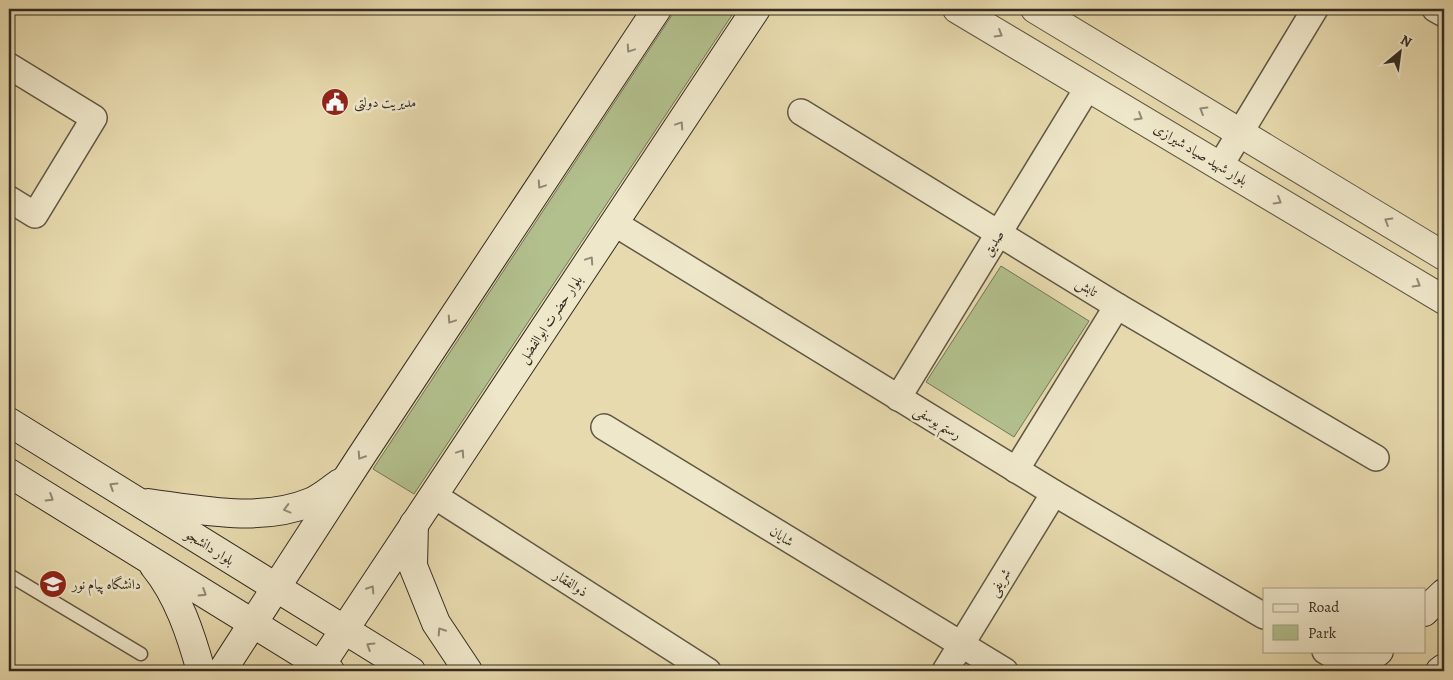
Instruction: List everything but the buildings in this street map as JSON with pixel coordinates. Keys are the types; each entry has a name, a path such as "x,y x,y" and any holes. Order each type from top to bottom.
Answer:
{"main road":[{"path":"222,671 657,9"},
{"name":"بلوار حضرت ابوالفضل","path":"323,669 345,630 433,495 756,9"},
{"name":"بلوار شهید صیاد شیرازی","path":"957,9 1444,300"},
{"path":"1035,9 1444,256"},
{"name":"بلوار دانشجو","path":"9,422 412,671"},
{"path":"9,473 323,669"},
{"path":"139,502 220,512 275,512 312,502 346,480"},
{"path":"414,524 413,566 436,624 468,671"},
{"path":"148,559 172,594 190,637 201,671"},
{"path":"1426,610 1444,593"},
{"path":"1355,671 1378,652"},
{"path":"1440,671 1444,668"}],"street":[{"path":"1220,166 1314,9"},
{"path":"1435,9 1444,14"},
{"path":"9,66 94,118 35,216 9,199"},
{"name":"صدیق","path":"898,398 1088,87"},
{"name":"تابش","path":"801,112 1117,306 1376,458"},
{"name":"رستم یوسفی","path":"614,223 1054,493 1263,615"},
{"path":"1016,470 1117,306"},
{"name":"شایان","path":"604,426 961,646 1005,671"},
{"name":"شریفی","path":"945,671 1054,493"},
{"name":"ذوالفقار","path":"433,495 708,671"},
{"path":"1326,652 1355,671"}],"lane":[{"path":"9,575 141,654"}],"green space":[{"path":"676,9 736,9 414,494 373,469"},
{"path":"1001,266 1089,321 1014,437 926,382"}],"place":[{"name":"مدیریت دولتی","path":"335,102"},
{"name":"دانشگاه پیام نور","path":"53,584"}]}
